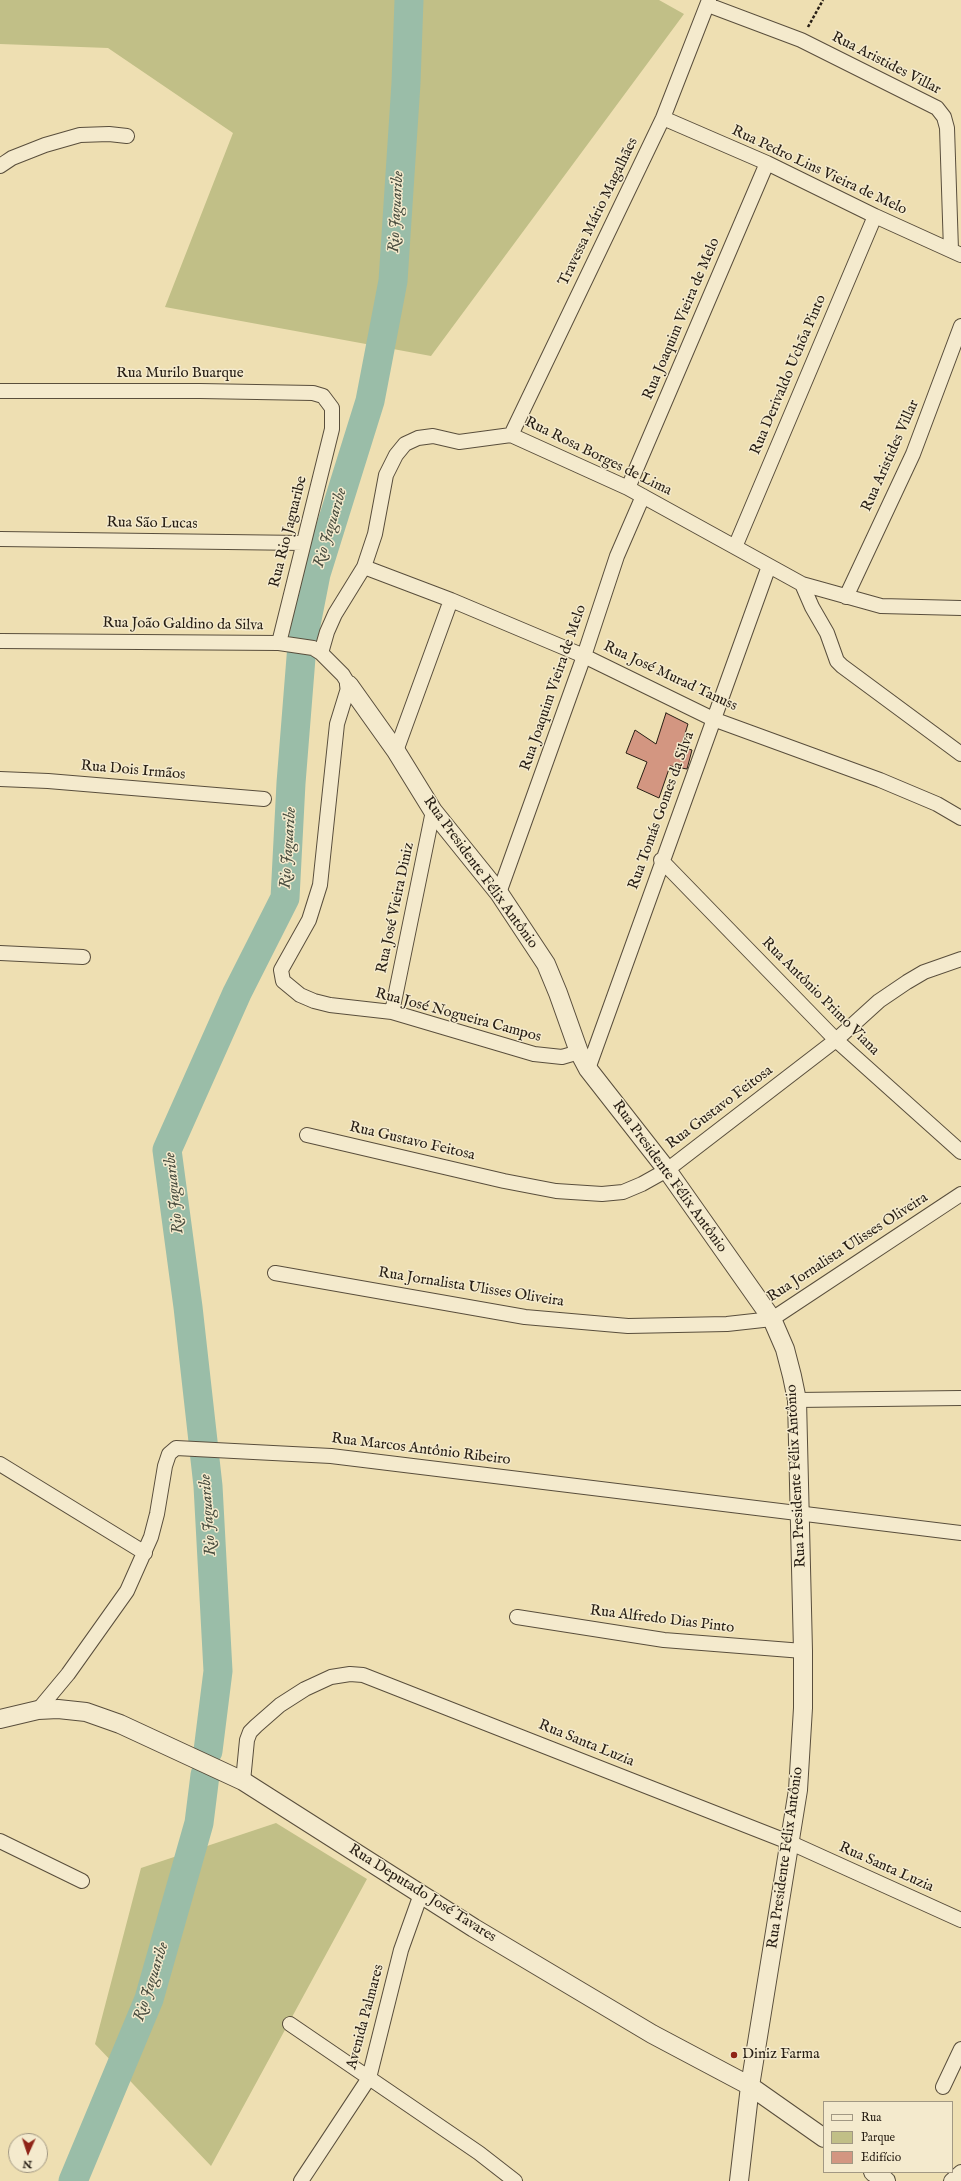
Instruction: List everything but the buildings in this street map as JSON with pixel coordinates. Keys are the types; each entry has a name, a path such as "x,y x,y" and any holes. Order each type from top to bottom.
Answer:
{"street":[{"name":"Rua Aristides Villar","path":"709,2 801,40 925,100 937,108 944,117 956,252"},
{"name":"Travessa Mário Magalhães","path":"511,435 663,118 709,2"},
{"name":"Rua Pedro Lins Vieira de Melo","path":"663,118 767,163 875,216 956,252"},
{"path":"0,166 12,158 45,145 80,134 109,134 127,136"},
{"name":"Rua Joaquim Vieira de Melo","path":"628,488 767,163"},
{"name":"Rua Derivaldo Uchõa Pinto","path":"735,547 875,216"},
{"name":"Rua Aristides Villar","path":"846,597 913,454 961,326"},
{"name":"Rua Murilo Buarque","path":"0,391 313,393 323,396 329,402 333,417 332,429"},
{"name":"Rua Rio Jaguaribe","path":"284,644 303,543 332,429"},
{"name":"Rua Rosa Borges de Lima","path":"317,651 335,614 364,567 375,534 386,475 396,455 405,444 418,438 432,436 459,442 511,435 628,488 802,584 881,606 961,608"},
{"name":"Rua Joaquim Vieira de Melo","path":"498,893 584,656 617,556 643,496"},
{"name":"Rua São Lucas","path":"0,539 303,543"},
{"name":"Rua Tomás Gomes da Silva","path":"588,1069 769,566"},
{"name":"Rua José Murad Tanuss","path":"364,567 452,600 584,656 713,719 880,780 937,804 961,818"},
{"path":"802,584 812,608 827,633 837,661 961,754"},
{"path":"396,751 452,600"},
{"name":"Rua João Galdino da Silva","path":"0,641 284,644 317,651"},
{"path":"317,651 343,675 349,685"},
{"name":"Rua Presidente Félix Antônio","path":"349,685 396,751 433,811 498,893 546,964 558,993 578,1052 588,1069 667,1170 772,1319 785,1349 797,1400 803,1708 798,1790 791,1843 750,2086 739,2181"},
{"name":"Rua José Nogueira Campos","path":"349,685 337,724 320,885 309,920 281,970 281,976 288,987 314,1001 330,1005 392,1012 534,1054 562,1057 578,1052"},
{"name":"Rua Dois Irmãos","path":"0,779 48,781 264,799"},
{"name":"Rua José Vieira Diniz","path":"392,1012 433,811"},
{"name":"Rua Antônio Primo Viana","path":"662,860 836,1040 961,1152"},
{"path":"0,952 83,957"},
{"name":"Rua Gustavo Feitosa","path":"307,1135 504,1181 556,1191 602,1194 623,1192 642,1184 667,1170 836,1040 878,1001 924,972 961,959"},
{"name":"Rua Jornalista Ulisses Oliveira","path":"275,1273 525,1317 628,1326 727,1324 772,1319 961,1194"},
{"path":"797,1400 961,1398"},
{"name":"Rua Marcos Antônio Ribeiro","path":"38,1710 68,1674 127,1591 145,1553 157,1514 165,1466 169,1454 176,1448 331,1456 800,1515 961,1532"},
{"path":"0,1464 145,1553"},
{"name":"Rua Alfredo Dias Pinto","path":"517,1617 664,1640 803,1651"},
{"name":"Rua Santa Luzia","path":"243,1781 247,1740 250,1732 256,1726 305,1689 331,1677 350,1674 363,1675 791,1843 961,1920"},
{"name":"Rua Deputado José Tavares","path":"0,1719 38,1710 58,1708 86,1712 120,1724 243,1781 422,1894 652,2034 750,2086 823,2137"},
{"path":"0,1841 82,1881"},
{"name":"Avenida Palmares","path":"301,2181 369,2078 401,1950 422,1894"},
{"path":"290,2024 515,2181"},
{"path":"943,2088 961,2049"},
{"path":"951,2181 961,2172"},
{"path":"874,2173 886,2181"}],"path":[{"path":"801,40 823,0"}],"green space":[{"path":"0,0 659,0 684,14 431,356 165,307 233,133 108,48 0,44"},
{"path":"276,1823 367,1879 211,2166 95,2044 141,1868"}],"waterway":[{"name":"Rio Jaguaribe","path":"208,1751 218,1671 208,1486 188,1307 167,1150 237,993 285,898 291,783 302,645 316,574 370,401 393,281 406,83 409,0"},
{"name":"Rio Jaguaribe","path":"73,2181 149,1999 199,1823 205,1775"}],"place":[{"name":"Diniz Farma","path":"734,2055"}]}
